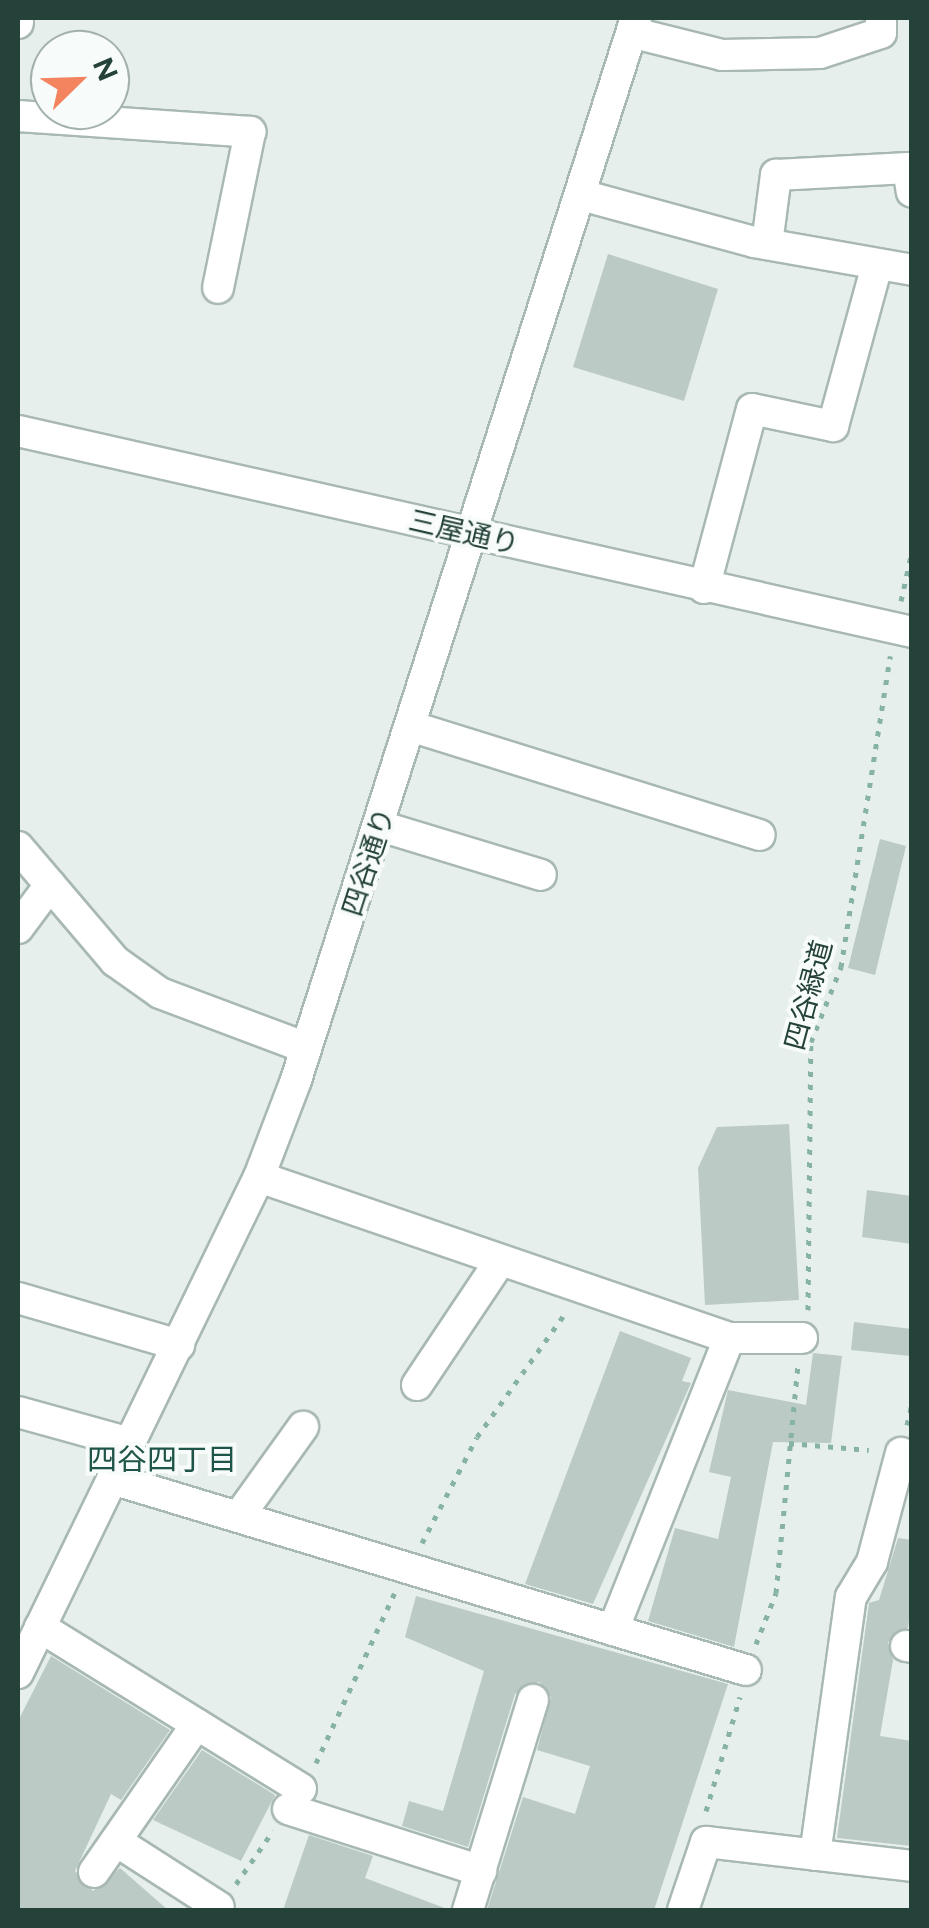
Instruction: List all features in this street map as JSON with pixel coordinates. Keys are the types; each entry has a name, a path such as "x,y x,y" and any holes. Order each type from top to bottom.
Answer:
{"street":[{"path":"635,25 722,54 820,53 882,34 881,18"},
{"name":"四谷通り","path":"18,1674 259,1178 306,1048 476,534 635,25"},
{"path":"18,116 250,132 218,288"},
{"path":"767,244 776,176 908,168 912,192"},
{"path":"582,195 767,244 912,270"},
{"path":"704,588 752,410 833,426 878,265"},
{"name":"三屋通り","path":"18,432 903,630"},
{"path":"413,727 760,835"},
{"path":"380,826 540,875"},
{"path":"18,847 115,961 160,993 306,1048"},
{"path":"18,928 50,885"},
{"path":"259,1178 729,1338 802,1338"},
{"path":"416,1384 500,1261"},
{"path":"18,1298 179,1345"},
{"path":"614,1630 729,1338"},
{"path":"18,1412 130,1443"},
{"path":"239,1516 303,1427"},
{"path":"815,1854 852,1597 872,1562 901,1453"},
{"path":"112,1478 746,1670"},
{"path":"40,1627 197,1724 294,1799 481,1870"},
{"path":"468,1910 533,1700"},
{"path":"94,1872 197,1724"},
{"path":"116,1841 219,1907"},
{"path":"683,1910 706,1842 912,1866"}],"path":[{"name":"四谷緑道","path":"780,1514 802,1338 814,1279 810,1042 841,967 903,630 912,550"},
{"path":"789,1443 901,1453"}],"building":[{"path":"608,254 718,289 684,401 573,367"},
{"path":"880,839 906,846 875,975 848,968"},
{"path":"789,1124 799,1300 705,1305 698,1168 717,1127"},
{"path":"867,1190 912,1196 912,1244 862,1237"},
{"path":"854,1322 912,1329 910,1356 851,1350"},
{"path":"620,1331 691,1358 682,1381 691,1383 593,1604 525,1584"},
{"path":"813,1353 842,1356 831,1443 773,1442 734,1647 648,1621 675,1528 718,1539 731,1477 709,1472 728,1390 806,1405"},
{"path":"898,1538 912,1540 912,1597 908,1628 888,1642 893,1660 880,1736 912,1741 912,1846 837,1838 869,1603 879,1600"},
{"path":"416,1596 728,1684 654,1910 487,1910 523,1797 575,1814 590,1766 537,1750 551,1697 539,1682 515,1694 468,1847 402,1826 409,1801 443,1811 484,1671 405,1637"},
{"path":"51,1656 170,1730 121,1800 111,1794 75,1871 93,1891 120,1868 168,1910 18,1910 18,1721"},
{"path":"202,1750 275,1795 241,1861 153,1820"},
{"path":"309,1835 373,1856 365,1878 450,1910 283,1910"}],"district":[{"name":"四谷四丁目","path":"162,1460"}]}
